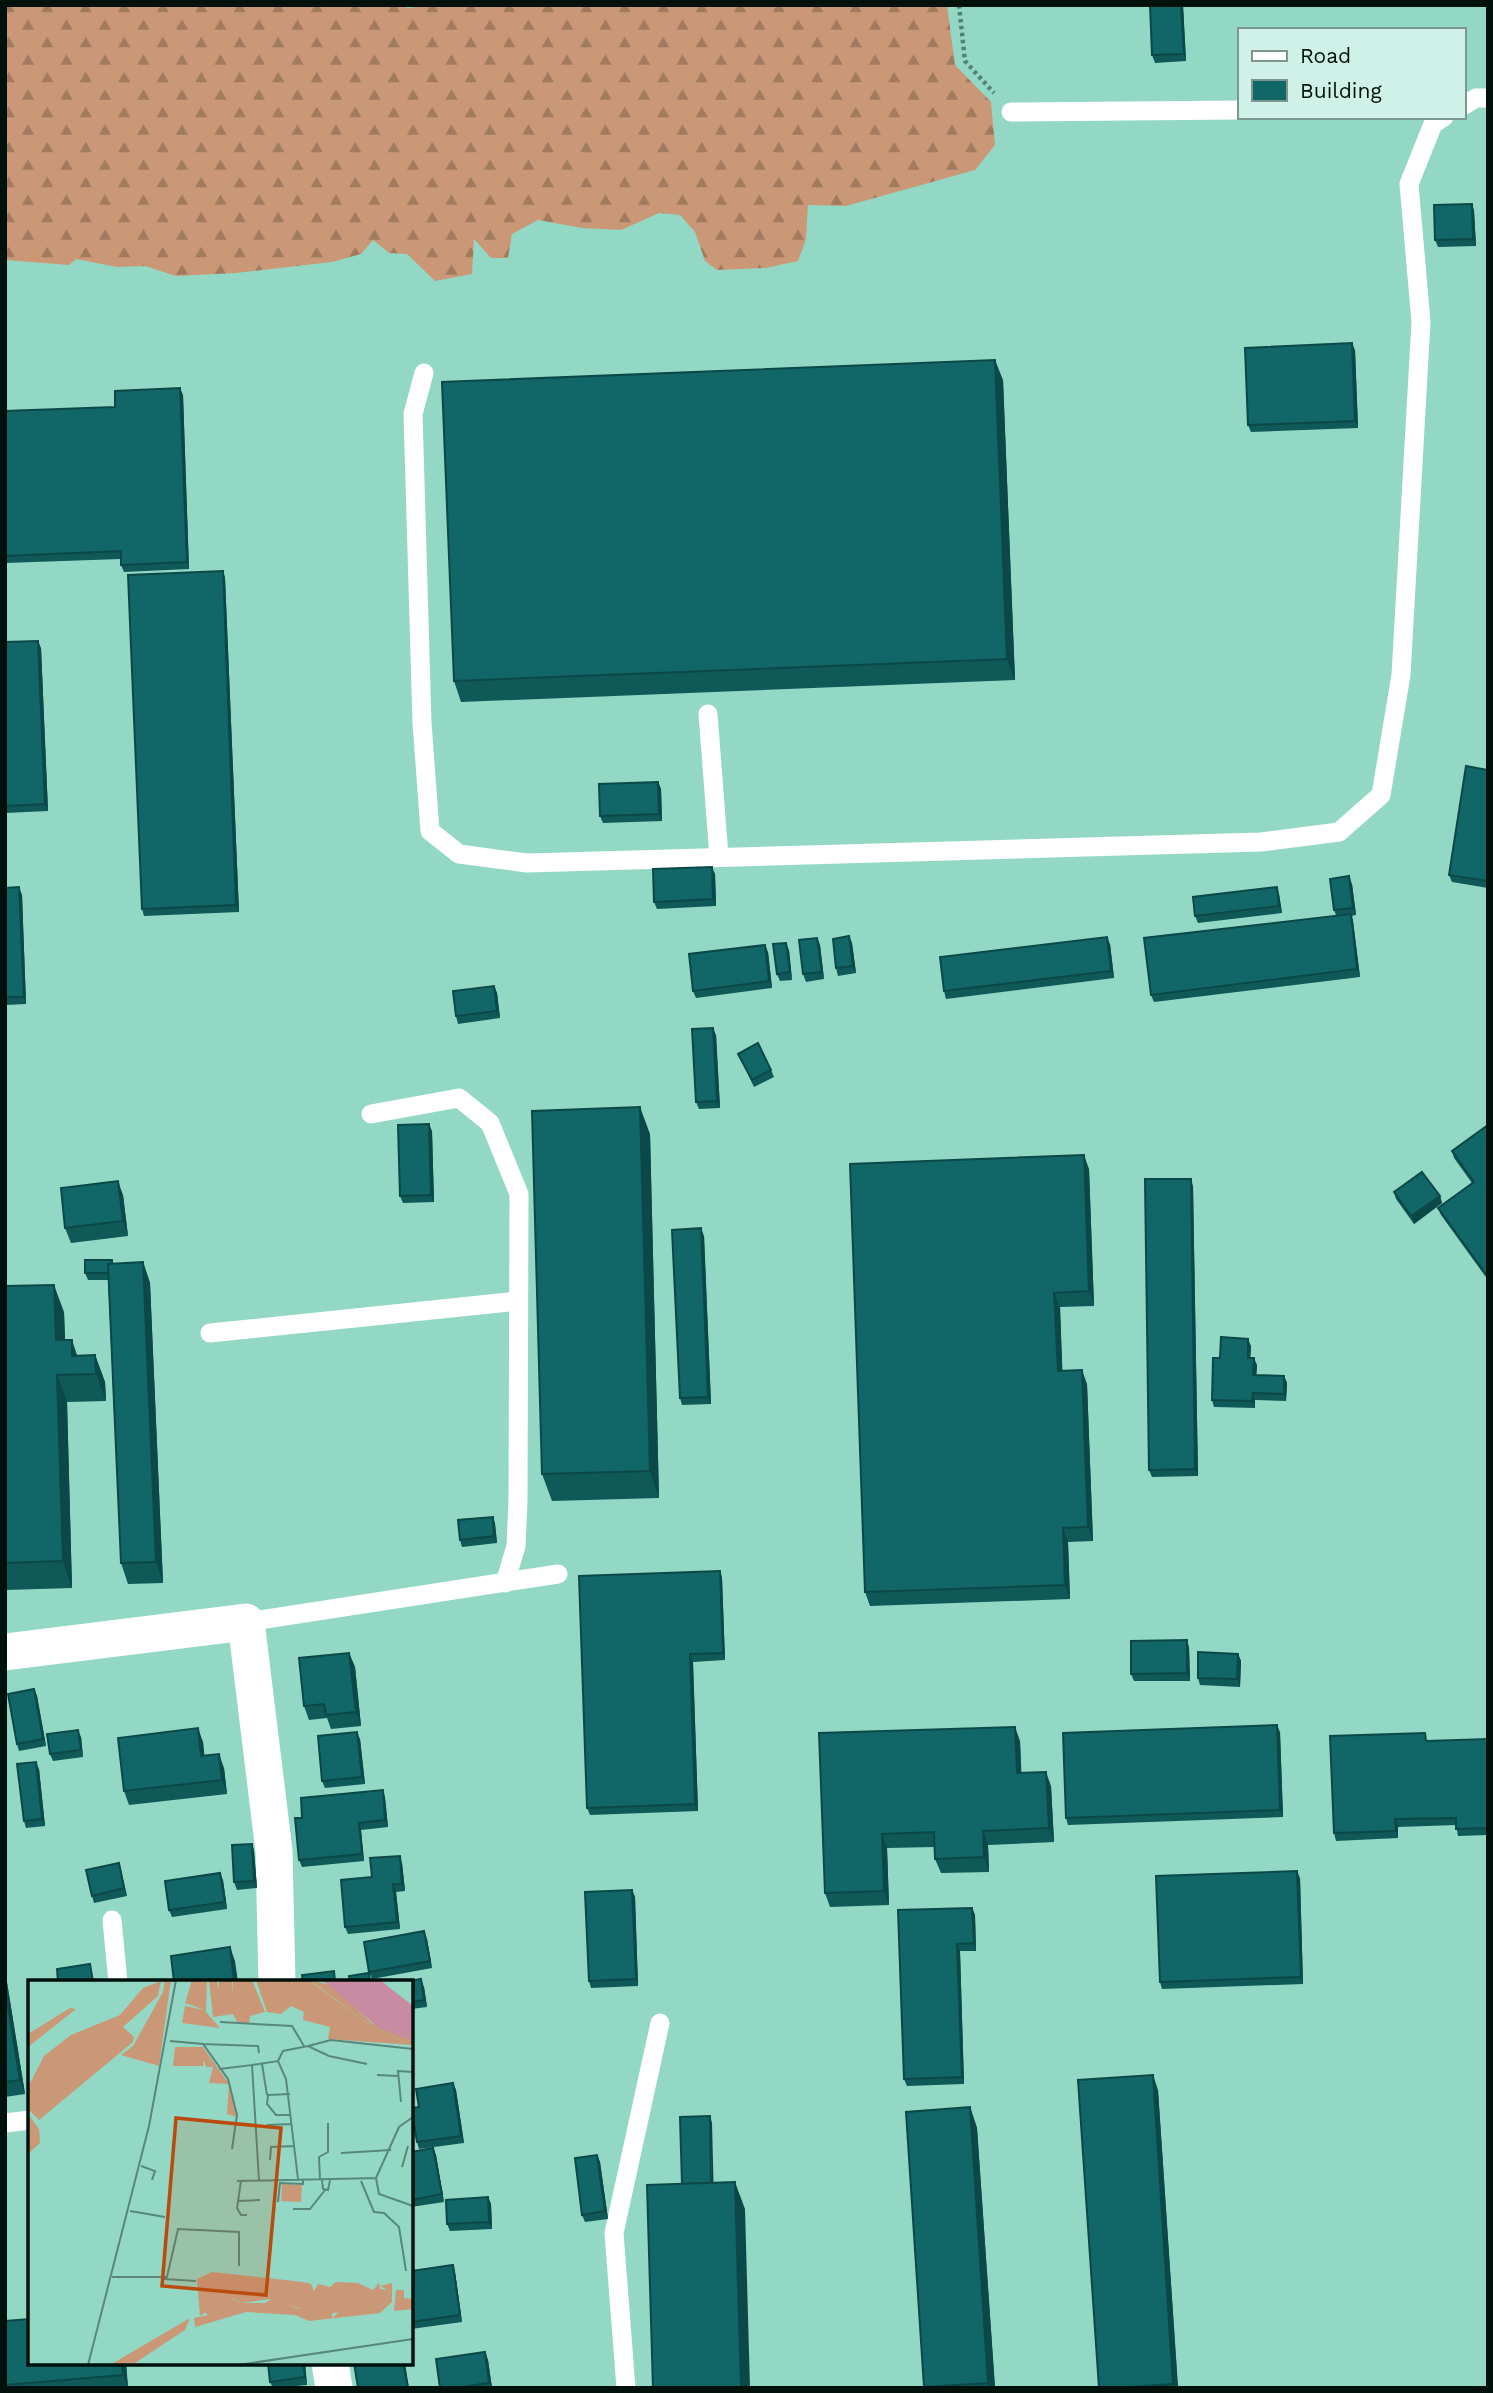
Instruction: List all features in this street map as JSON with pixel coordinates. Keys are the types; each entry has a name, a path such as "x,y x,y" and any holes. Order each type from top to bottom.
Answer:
{"street":[{"path":"5,1652 246,1622 274,1852 277,1980"},
{"path":"330,2365 334,2388"}],"lane":[{"path":"1011,112 1238,110"},
{"path":"424,373 413,414 422,723 430,831 459,854 527,863 1261,842 1339,832 1381,795 1401,675 1421,322 1409,184 1433,124 1441,119"},
{"path":"708,714 719,857"},
{"path":"371,1114 459,1098 490,1123 519,1194 516,1546 505,1583"},
{"path":"209,1333 518,1301"},
{"path":"246,1622 558,1574"},
{"path":"113,1920 118,1980"},
{"path":"626,2388 614,2233 660,2023"},
{"path":"5,2123 28,2120"}],"path":[{"path":"959,5 965,61 1011,112"}],"green space":[{"path":"5,5 406,5 407,8 436,5 947,5 955,65 991,102 995,145 975,170 846,206 808,205 806,239 798,261 766,268 717,270 705,261 695,232 680,215 659,213 621,230 582,228 538,220 512,234 508,258 491,258 474,239 472,274 435,281 407,254 389,253 373,240 361,254 332,262 236,273 176,276 145,266 117,267 76,259 69,265 5,260"}],"building":[{"path":"1150,5 1181,5 1184,54 1152,55"},
{"path":"1472,204 1473,239 1435,240 1434,205"},
{"path":"1352,343 1355,421 1248,425 1245,348"},
{"path":"995,360 1007,659 454,681 442,382"},
{"path":"180,388 187,562 121,565 121,551 5,556 5,411 115,407 115,391"},
{"path":"223,571 236,905 142,909 128,575"},
{"path":"38,641 45,804 5,806 5,642"},
{"path":"1466,766 1488,770 1488,881 1449,875"},
{"path":"658,782 659,814 600,816 599,784"},
{"path":"712,867 713,899 654,902 653,869"},
{"path":"1349,876 1353,908 1334,910 1330,879"},
{"path":"19,887 24,997 5,997 5,888"},
{"path":"1277,887 1279,906 1195,916 1193,897"},
{"path":"1351,914 1357,969 1151,995 1144,938"},
{"path":"849,936 853,966 836,968 833,939"},
{"path":"1107,937 1111,971 944,991 940,957"},
{"path":"817,938 822,972 803,974 799,940"},
{"path":"786,943 790,972 777,974 773,944"},
{"path":"765,945 769,981 693,991 689,954"},
{"path":"494,986 497,1011 456,1016 453,991"},
{"path":"713,1028 717,1101 696,1102 692,1029"},
{"path":"758,1043 771,1070 752,1080 738,1054"},
{"path":"640,1107 650,1471 542,1474 532,1111"},
{"path":"429,1124 431,1195 400,1196 398,1125"},
{"path":"1488,1125 1488,1277 1438,1208 1474,1182 1452,1151"},
{"path":"1084,1155 1089,1291 1054,1293 1058,1371 1082,1370 1088,1527 1063,1528 1065,1585 865,1592 850,1164"},
{"path":"1422,1172 1440,1196 1411,1216 1394,1192"},
{"path":"1145,1179 1191,1179 1195,1469 1149,1470"},
{"path":"118,1181 123,1221 65,1228 61,1188"},
{"path":"701,1228 708,1397 680,1398 672,1230"},
{"path":"85,1260 112,1260 112,1264 108,1264 108,1273 85,1273"},
{"path":"143,1262 156,1562 121,1563 108,1264"},
{"path":"54,1285 56,1340 72,1340 72,1356 95,1355 96,1374 57,1375 63,1561 5,1563 5,1286"},
{"path":"1221,1337 1248,1339 1248,1358 1254,1358 1253,1375 1284,1376 1284,1394 1253,1393 1252,1401 1212,1400 1213,1358 1220,1358"},
{"path":"493,1517 494,1536 460,1540 458,1520"},
{"path":"720,1571 723,1653 690,1654 695,1804 587,1808 579,1576"},
{"path":"1187,1640 1187,1673 1131,1674 1131,1641"},
{"path":"1198,1652 1238,1654 1237,1679 1198,1678"},
{"path":"349,1653 356,1712 326,1715 324,1704 304,1706 299,1658"},
{"path":"34,1689 43,1739 17,1744 8,1694"},
{"path":"1277,1725 1280,1810 1066,1818 1063,1733"},
{"path":"1015,1727 1017,1773 1046,1772 1049,1828 983,1831 984,1857 935,1859 934,1832 882,1834 884,1891 825,1893 819,1733"},
{"path":"198,1728 201,1756 219,1754 222,1780 124,1791 118,1738"},
{"path":"78,1730 81,1750 50,1754 47,1734"},
{"path":"357,1732 362,1777 322,1781 318,1736"},
{"path":"1425,1733 1426,1741 1488,1739 1488,1828 1456,1829 1456,1818 1395,1819 1396,1831 1334,1833 1330,1736"},
{"path":"36,1762 42,1819 24,1821 17,1764"},
{"path":"383,1790 385,1820 359,1823 362,1854 299,1860 295,1818 302,1818 301,1798"},
{"path":"252,1844 254,1881 234,1882 232,1845"},
{"path":"400,1856 402,1884 393,1884 397,1922 345,1927 341,1880 372,1877 370,1858"},
{"path":"119,1863 124,1888 92,1896 86,1870"},
{"path":"1297,1871 1301,1977 1160,1982 1156,1876"},
{"path":"220,1873 225,1902 169,1910 165,1881"},
{"path":"632,1890 636,1979 589,1981 585,1892"},
{"path":"972,1908 974,1943 957,1944 962,2077 904,2079 898,1910"},
{"path":"424,1931 430,1961 369,1972 364,1942"},
{"path":"230,1947 234,1980 174,1980 171,1956"},
{"path":"90,1964 93,1980 58,1980 57,1969"},
{"path":"334,1971 335,1980 303,1980 302,1975"},
{"path":"369,1973 370,1980 350,1980 349,1976"},
{"path":"421,1979 424,2000 413,2002 413,1980"},
{"path":"5,1988 20,2080 5,2082"},
{"path":"1153,2075 1173,2384 1099,2388 1078,2080"},
{"path":"453,2083 461,2136 417,2142 413,2119 413,2108 419,2107 416,2089"},
{"path":"970,2107 988,2383 924,2387 906,2112"},
{"path":"710,2116 711,2183 682,2184 680,2117"},
{"path":"433,2148 442,2194 413,2200 413,2152"},
{"path":"597,2155 605,2211 582,2215 575,2158"},
{"path":"735,2182 741,2388 653,2388 647,2185"},
{"path":"488,2197 489,2222 447,2224 446,2200"},
{"path":"453,2265 460,2315 413,2322 413,2271"},
{"path":"28,2319 28,2365 122,2365 123,2375 5,2385 5,2321"},
{"path":"485,2352 489,2383 440,2388 436,2359"},
{"path":"268,2365 303,2365 305,2377 270,2382"},
{"path":"354,2365 403,2365 408,2388 358,2388"}]}
